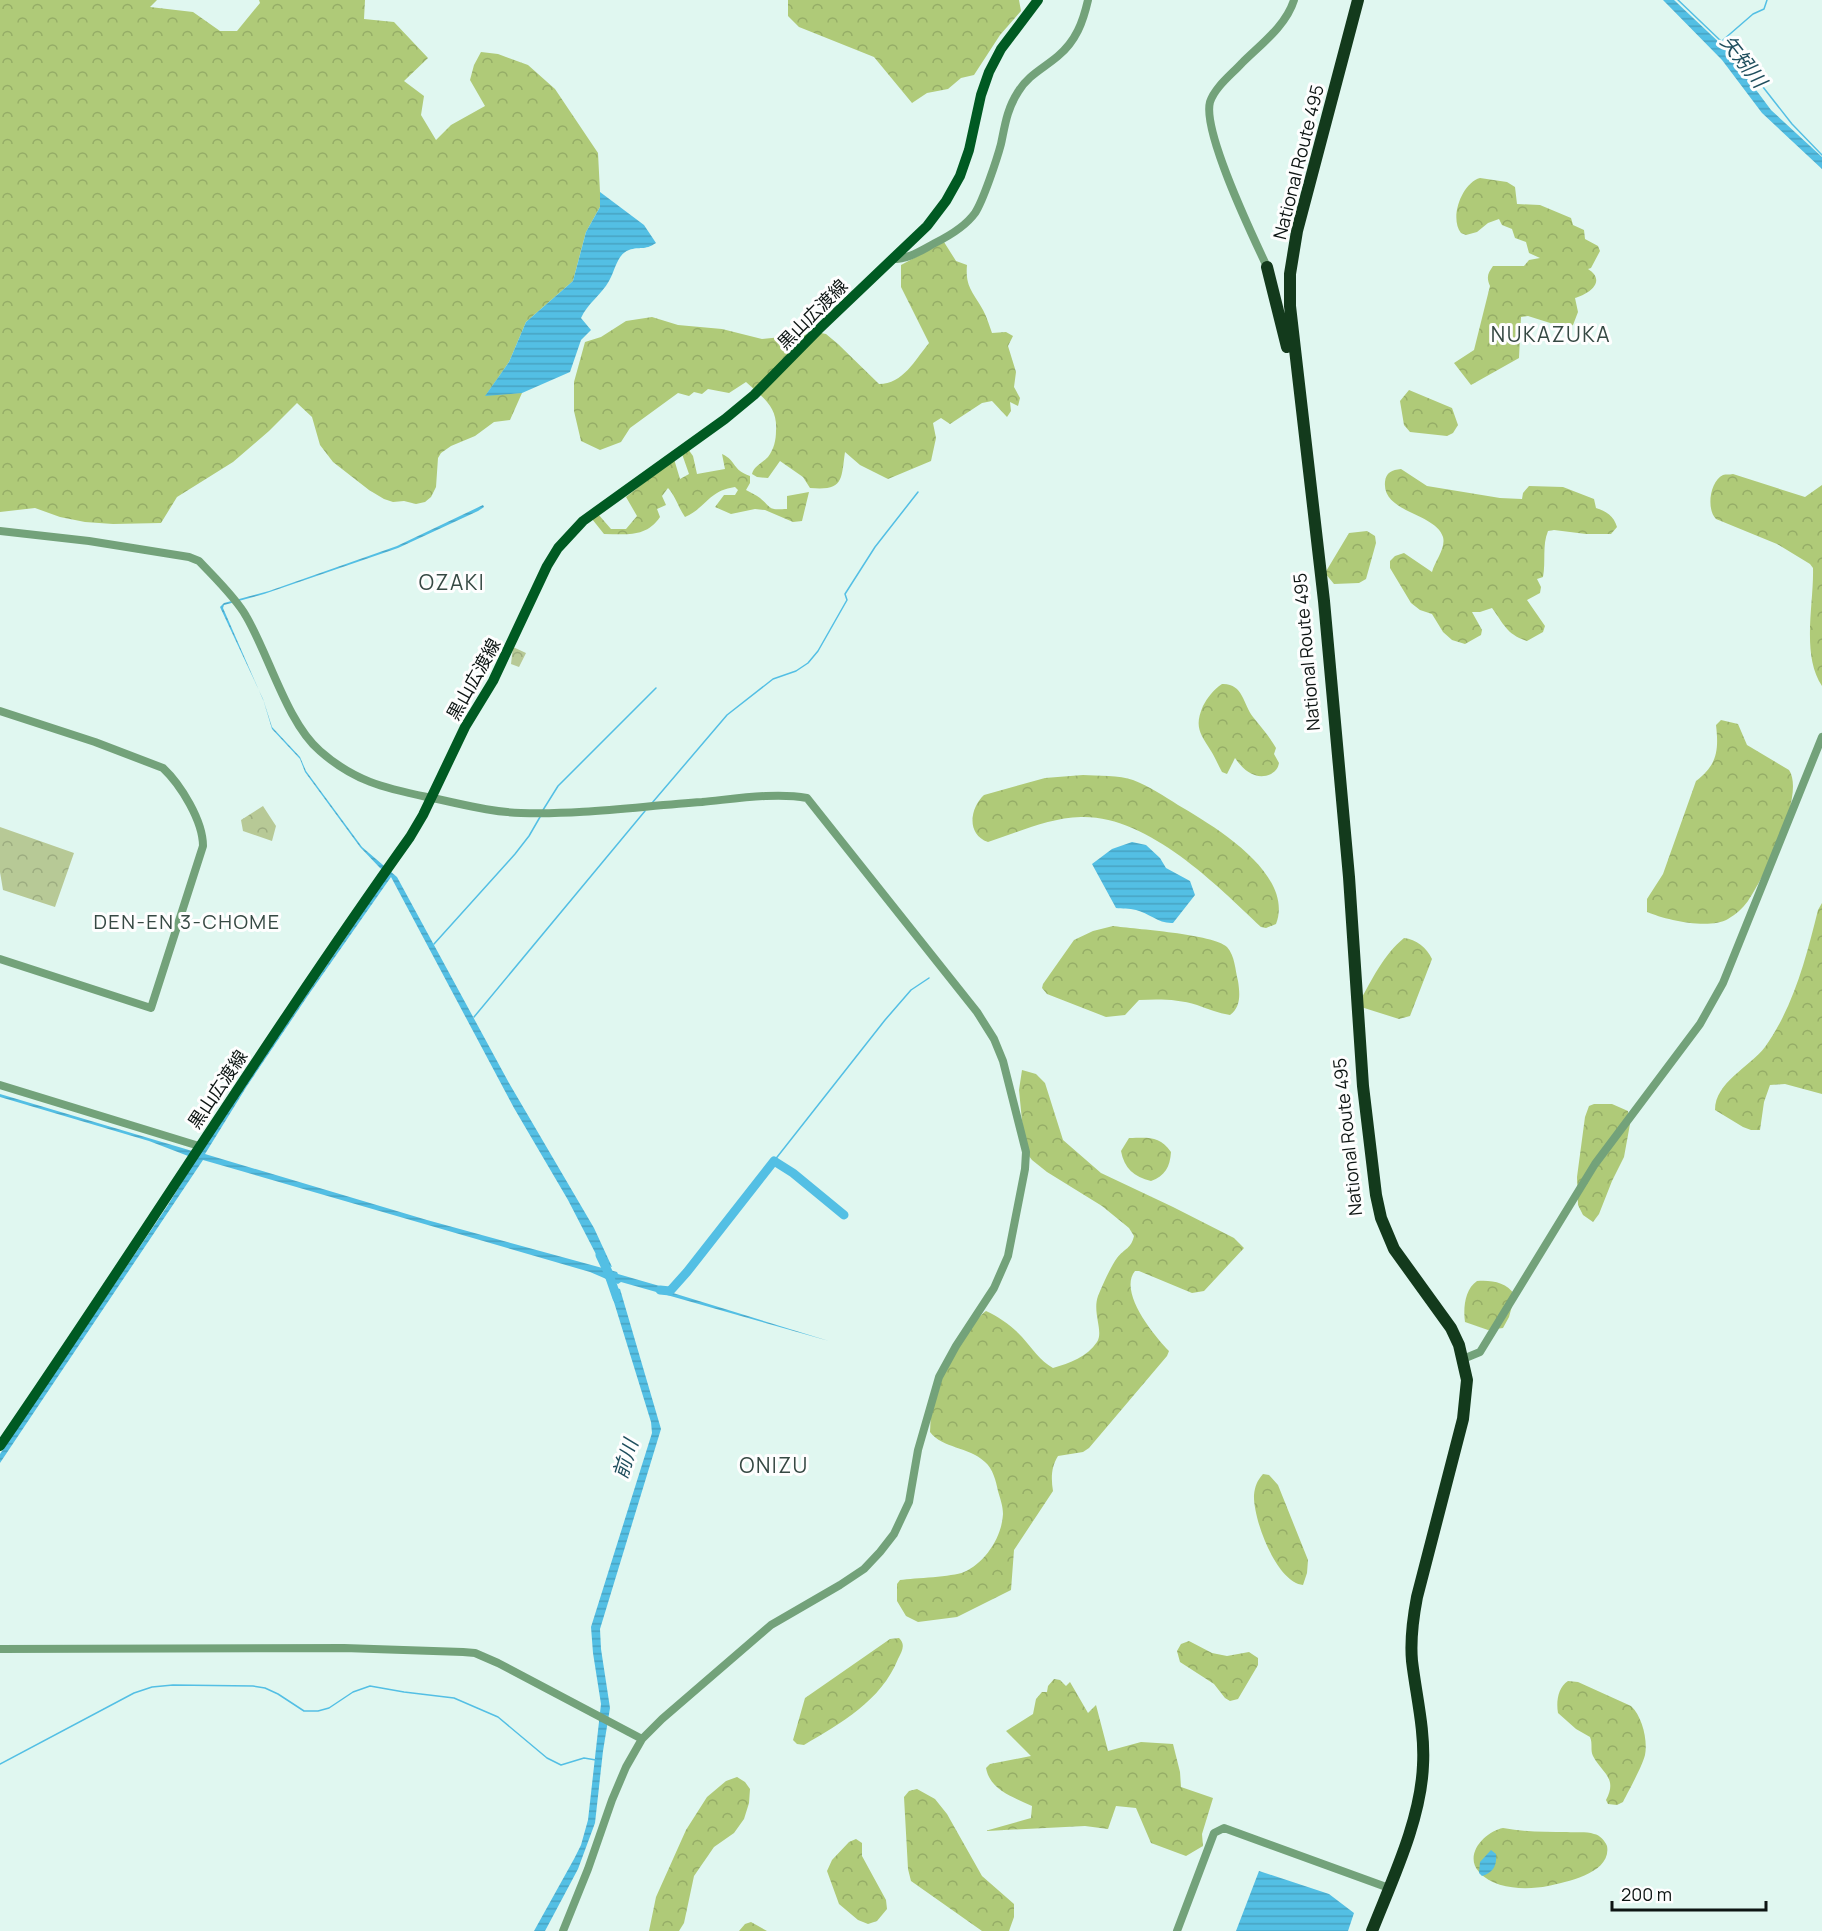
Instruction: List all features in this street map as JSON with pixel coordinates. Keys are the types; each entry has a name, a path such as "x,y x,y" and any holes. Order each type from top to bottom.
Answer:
{"highway":[{"name":"National Route 495","path":"1358,0 1297,231 1290,274 1290,306 1338,750 1363,1086 1376,1195 1381,1218 1394,1249 1451,1328 1463,1359 1467,1380 1463,1419 1413,1620 1412,1661 1424,1744 1418,1806 1365,1931"},
{"path":"1267,267 1292,373 1299,388"},
{"path":"1275,284 1283,289 1290,274"},
{"name":"National Route 495","path":"1317,550 1316,568 1344,882 1356,1057 1372,1210 1377,1230 1386,1250 1448,1333 1459,1364 1461,1383 1458,1420 1411,1597 1407,1627 1408,1678 1418,1744 1416,1789 1412,1808 1372,1931"}],"main road":[{"name":"黒山広渡線","path":"0,1446 98,1303 199,1146 410,837 465,727 493,681 547,566 571,533 599,509 739,408 927,226 953,191 964,167 981,95 989,72 1001,49 1035,1"}],"street":[{"path":"892,259 905,259 945,238 975,213 999,150 1005,118 1012,103 1026,81 1037,70 1059,55 1075,37 1084,18 1088,0"},
{"path":"1290,306 1282,299 1228,179 1210,124 1210,104 1217,88 1283,21 1294,0"},
{"path":"0,531 89,541 189,557 199,561 246,615 300,726 318,750 345,771 368,782 494,811 520,813 764,797 807,798 989,1029 1003,1061 1026,1152 1025,1169 1008,1256 994,1288 956,1346 939,1377 918,1450 909,1502 894,1534 864,1569 771,1625 642,1739 626,1767 600,1829 588,1869 563,1931"},
{"path":"0,711 95,742 163,768 170,775 200,826 203,846 151,1008 0,959"},
{"path":"1463,1359 1480,1353 1595,1164 1700,1024 1723,983 1822,737"},
{"path":"0,1085 199,1146"},
{"path":"0,1649 344,1648 469,1652 498,1663 642,1739"},
{"path":"1177,1931 1214,1833 1218,1829 1224,1828 1385,1887"}],"green space":[{"path":"0,0 157,0 150,7 193,12 220,31 237,31 260,3 259,0 365,0 364,19 394,22 428,58 404,81 424,96 421,115 436,140 451,125 485,106 470,80 481,52 498,54 528,65 555,89 598,153 600,207 586,232 573,281 526,322 509,362 486,395 522,393 510,420 494,422 475,436 441,453 438,458 436,487 431,497 425,502 416,504 384,499 333,462 320,445 312,417 297,403 233,462 177,497 161,523 85,522 60,517 35,508 0,512"},
{"path":"788,0 1019,0 1021,11 1000,35 974,75 961,78 948,89 927,93 912,103 874,57 799,27 788,16"},
{"path":"1480,178 1507,182 1515,187 1517,204 1540,205 1571,218 1573,225 1584,230 1585,239 1598,246 1600,251 1591,268 1588,269 1596,278 1594,287 1575,298 1578,312 1573,325 1566,328 1528,316 1521,317 1519,358 1471,385 1454,363 1474,350 1490,286 1488,278 1490,271 1493,266 1524,266 1529,260 1540,258 1529,253 1526,242 1515,238 1512,229 1502,225 1499,219 1488,223 1477,232 1466,235 1461,233 1456,219 1459,202 1468,187"},
{"path":"944,242 956,261 967,265 969,284 992,333 1006,332 1013,336 1008,346 1016,372 1014,387 1020,398 1018,406 1010,402 1011,411 1007,417 992,401 982,403 950,424 941,418 933,423 936,438 931,461 888,479 860,465 845,452 839,482 829,488 810,488 803,477 780,461 768,478 757,477 752,474 772,451 776,438 776,422 772,408 746,382 729,393 708,389 702,394 694,392 689,396 678,393 630,428 621,442 600,450 581,441 574,411 574,382 585,342 601,337 626,321 652,317 678,325 722,329 762,339 826,334 879,384 895,380 908,370 929,343 901,287 901,265"},
{"path":"1409,390 1452,408 1458,425 1453,433 1447,436 1410,432 1404,425 1400,401"},
{"path":"688,449 693,456 697,474 725,469 722,454 727,457 740,471 750,476 750,483 746,490 773,509 787,509 787,496 809,492 802,521 793,522 765,510 755,509 731,514 715,507 724,495 735,495 738,490 735,487 719,492 685,517 668,488 662,496 666,505 657,509 660,517 648,529 628,534 604,534 592,519 598,514 611,529 626,529 637,516 626,497 674,459 680,479 689,474 682,454"},
{"path":"1401,469 1427,486 1500,498 1522,499 1523,493 1529,486 1563,487 1594,499 1596,508 1609,515 1617,527 1611,534 1548,531 1543,577 1537,579 1541,587 1540,593 1527,600 1545,626 1543,632 1527,641 1520,638 1506,628 1492,608 1472,612 1482,630 1481,635 1465,644 1452,640 1443,632 1432,614 1420,610 1411,603 1390,568 1390,561 1395,556 1404,553 1432,572 1444,541 1438,529 1431,523 1400,507 1386,492 1385,482 1388,474"},
{"path":"1733,474 1805,497 1822,485 1822,686 1816,674 1810,645 1813,568 1777,544 1716,519 1710,502 1712,489 1723,475"},
{"path":"1367,531 1375,536 1376,543 1366,579 1359,583 1334,584 1325,573 1349,533"},
{"path":"513,647 526,653 519,667 511,664"},
{"path":"1222,684 1234,687 1242,695 1253,717 1276,748 1274,754 1279,763 1271,774 1260,776 1250,773 1235,758 1227,774 1222,772 1204,739 1199,725 1200,713 1209,697"},
{"path":"1721,720 1738,724 1747,745 1789,770 1793,782 1788,816 1755,890 1741,909 1728,919 1710,924 1676,921 1647,912 1647,899 1663,874 1696,781 1708,769 1715,757 1716,725"},
{"path":"1083,775 1122,777 1139,782 1230,839 1263,870 1274,887 1279,905 1276,924 1266,928 1261,927 1223,891 1179,855 1131,827 1106,819 1081,817 1057,820 988,842 976,833 973,827 973,813 984,795 1045,778"},
{"path":"263,806 276,826 272,841 243,831 241,820"},
{"path":"0,827 74,853 55,907 3,890 0,872"},
{"path":"1822,903 1822,1094 1785,1084 1770,1085 1764,1102 1760,1130 1751,1130 1715,1110 1717,1100 1727,1083 1765,1047 1784,1015 1798,981"},
{"path":"1113,926 1191,935 1219,942 1227,947 1233,959 1238,981 1238,1004 1234,1012 1230,1015 1183,1002 1139,1000 1125,1015 1106,1017 1047,994 1042,988 1043,984 1074,940 1093,931"},
{"path":"1404,938 1421,945 1432,959 1410,1016 1399,1019 1361,1007 1359,1003 1378,968"},
{"path":"1022,1070 1036,1074 1045,1083 1063,1140 1101,1173 1234,1238 1244,1248 1204,1291 1192,1293 1135,1271 1131,1280 1134,1302 1147,1325 1169,1351 1167,1356 1089,1448 1083,1452 1058,1456 1052,1473 1053,1491 1014,1550 1011,1590 957,1617 918,1622 906,1616 897,1601 897,1584 900,1580 951,1575 972,1568 991,1548 1002,1523 1002,1505 995,1479 988,1465 971,1453 942,1442 930,1432 933,1399 949,1363 973,1325 986,1311 1014,1329 1040,1358 1053,1368 1083,1356 1099,1338 1096,1309 1100,1291 1114,1262 1129,1246 1134,1236 1129,1228 1102,1206 1047,1172 1025,1151 1019,1090"},
{"path":"1612,1104 1628,1111 1630,1124 1624,1157 1599,1214 1593,1222 1583,1215 1578,1205 1577,1177 1585,1117 1589,1106"},
{"path":"1129,1138 1153,1139 1167,1147 1171,1152 1168,1166 1163,1174 1151,1181 1140,1177 1127,1167 1121,1151"},
{"path":"1477,1281 1498,1283 1507,1287 1515,1295 1509,1317 1503,1328 1488,1330 1465,1322 1466,1299 1473,1284"},
{"path":"1263,1474 1269,1475 1278,1485 1308,1560 1303,1585 1293,1581 1275,1562 1262,1533 1257,1519 1254,1495"},
{"path":"899,1638 903,1646 901,1653 891,1674 871,1699 846,1719 804,1745 797,1744 793,1740 805,1698 890,1639"},
{"path":"1189,1641 1212,1653 1227,1656 1249,1652 1258,1658 1258,1665 1238,1699 1230,1701 1225,1698 1214,1684 1180,1662 1177,1651 1181,1644"},
{"path":"1054,1679 1060,1680 1066,1686 1070,1682 1088,1713 1096,1705 1108,1751 1141,1742 1173,1744 1181,1787 1213,1798 1202,1834 1203,1846 1186,1856 1151,1843 1136,1808 1116,1806 1108,1829 1085,1826 985,1831 1031,1818 1032,1806 997,1787 988,1776 986,1768 990,1764 1031,1756 1006,1731 1033,1714 1036,1699 1042,1692 1047,1692 1048,1686"},
{"path":"1568,1681 1578,1682 1631,1706 1641,1722 1646,1742 1645,1755 1623,1802 1617,1805 1608,1804 1606,1800 1610,1781 1593,1756 1590,1737 1576,1729 1558,1713 1558,1695"},
{"path":"737,1777 750,1789 744,1819 734,1833 714,1847 694,1876 684,1923 679,1931 649,1931 656,1897 686,1830 707,1797 726,1781"},
{"path":"917,1789 935,1799 947,1814 982,1876 1014,1904 1014,1917 1009,1931 982,1931 911,1881 908,1869 904,1797 909,1791"},
{"path":"1503,1828 1535,1832 1591,1833 1605,1842 1607,1855 1596,1869 1566,1882 1531,1888 1502,1885 1479,1872 1474,1858 1475,1851 1484,1838"},
{"path":"856,1839 862,1843 862,1856 886,1900 887,1909 877,1921 868,1924 858,1920 839,1904 827,1871 832,1860 849,1842"},
{"path":"751,1922 767,1931 739,1931 745,1924"}],"water":[{"path":"1663,0 1674,0 1724,47 1771,110 1822,157 1822,169 1762,113 1722,60"},
{"path":"600,192 644,225 656,243 648,247 629,250 619,259 606,286 581,318 591,330 581,340 570,372 522,393 485,396 509,362 526,322 573,281 586,232 600,207"},
{"path":"483,505 484,507 478,511 398,548 264,594 224,605 223,608 258,689 220,607 224,603 269,591 397,546"},
{"path":"264,701 272,727 300,757 306,771 362,847 397,877 509,1083 594,1228 612,1267 601,1264 568,1200 514,1108 391,877 247,1086 205,1154 427,1220 617,1272 670,1289 673,1293 829,1341 621,1282 618,1284 590,1272 203,1160 0,1463 0,1454 168,1205 196,1159 149,1141 0,1097 0,1094 199,1153 389,874 360,847 305,772 300,759 272,729"},
{"path":"1132,842 1146,845 1160,858 1166,868 1190,881 1195,895 1173,923 1163,922 1136,910 1116,908 1092,864 1112,849"},
{"path":"609,1286 620,1289 661,1429 600,1629 610,1708 595,1823 578,1869 545,1931 534,1931 581,1845 588,1820 601,1704 591,1627 652,1433 651,1422"},
{"path":"1491,1850 1496,1854 1495,1865 1492,1870 1482,1876 1479,1873 1480,1862"},
{"path":"1259,1871 1329,1894 1354,1913 1348,1931 1236,1931"}],"waterway":[{"name":"矢矧川","path":"1678,0 1745,64 1792,124 1822,155"},
{"name":"矢矧川","path":"1723,40 1753,14 1764,9 1767,0"},
{"path":"652,803 727,715 773,679 796,671 808,663 818,651 847,600 845,594 875,547 918,492"},
{"path":"543,810 558,786 656,688"},
{"path":"474,1017 645,811"},
{"path":"434,944 515,854 540,817"},
{"path":"774,1161 885,1020 911,990 929,978"},
{"path":"660,1290 670,1291 687,1272 774,1161 793,1173 844,1215"},
{"name":"前川","path":"600,1255 617,1298"},
{"path":"0,1764 134,1693 152,1687 173,1685 265,1688 304,1711 329,1708 353,1692 370,1686 454,1698 498,1717 547,1758 561,1765 584,1758 596,1760"}],"district":[{"name":"NUKAZUKA","path":"1551,334"},
{"name":"OZAKI","path":"452,582"},
{"name":"DEN-EN 3-CHOME","path":"187,921"},
{"name":"ONIZU","path":"774,1465"}]}
